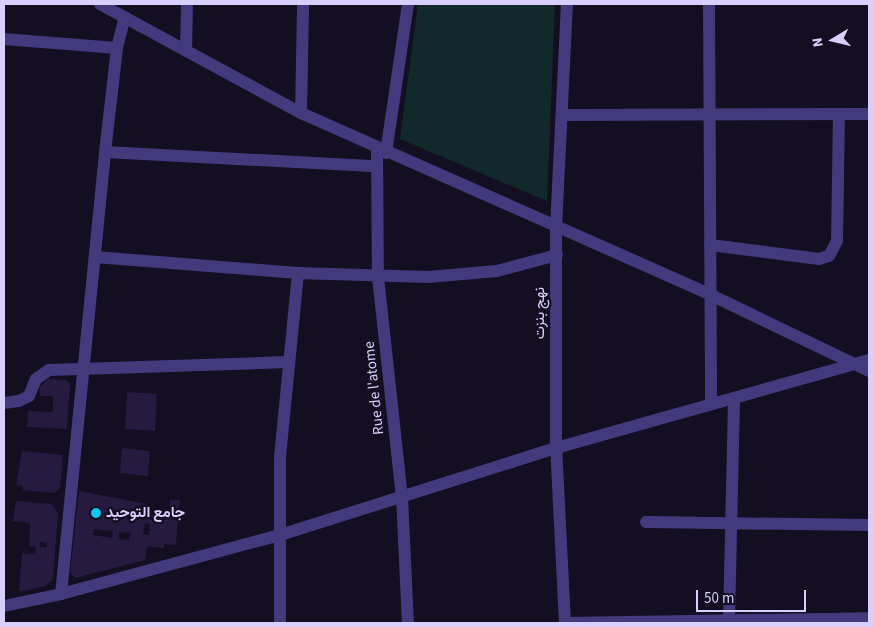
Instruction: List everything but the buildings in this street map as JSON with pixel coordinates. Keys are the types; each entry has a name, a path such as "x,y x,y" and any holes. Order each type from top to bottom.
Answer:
{"street":[{"path":"100,4 301,113 382,151 711,295 869,371"},
{"path":"186,51 187,4"},
{"path":"301,113 303,4"},
{"name":"Rue de l'atome","path":"408,4 382,151 376,166 378,277 402,497 408,623"},
{"name":"نهج بنزت","path":"565,623 556,448 556,228 568,4"},
{"path":"709,4 711,404"},
{"path":"61,594 104,152 117,48 125,18"},
{"path":"4,39 117,48"},
{"path":"562,115 869,114"},
{"path":"710,245 819,259 829,256 836,241 839,115"},
{"path":"104,152 376,166"},
{"path":"95,257 298,273 378,277 428,277 497,271 557,255"},
{"path":"280,623 280,457 298,273"},
{"path":"4,606 61,594 280,535 556,448 869,360"},
{"path":"4,403 19,402 29,396 41,373 84,367 288,362"},
{"path":"729,621 734,522 734,398"},
{"path":"646,522 869,525"},
{"path":"565,623 869,618"}],"green space":[{"path":"418,4 555,4 547,201 400,139"}],"place":[{"name":"جامع التوحيد","path":"96,513"}]}
